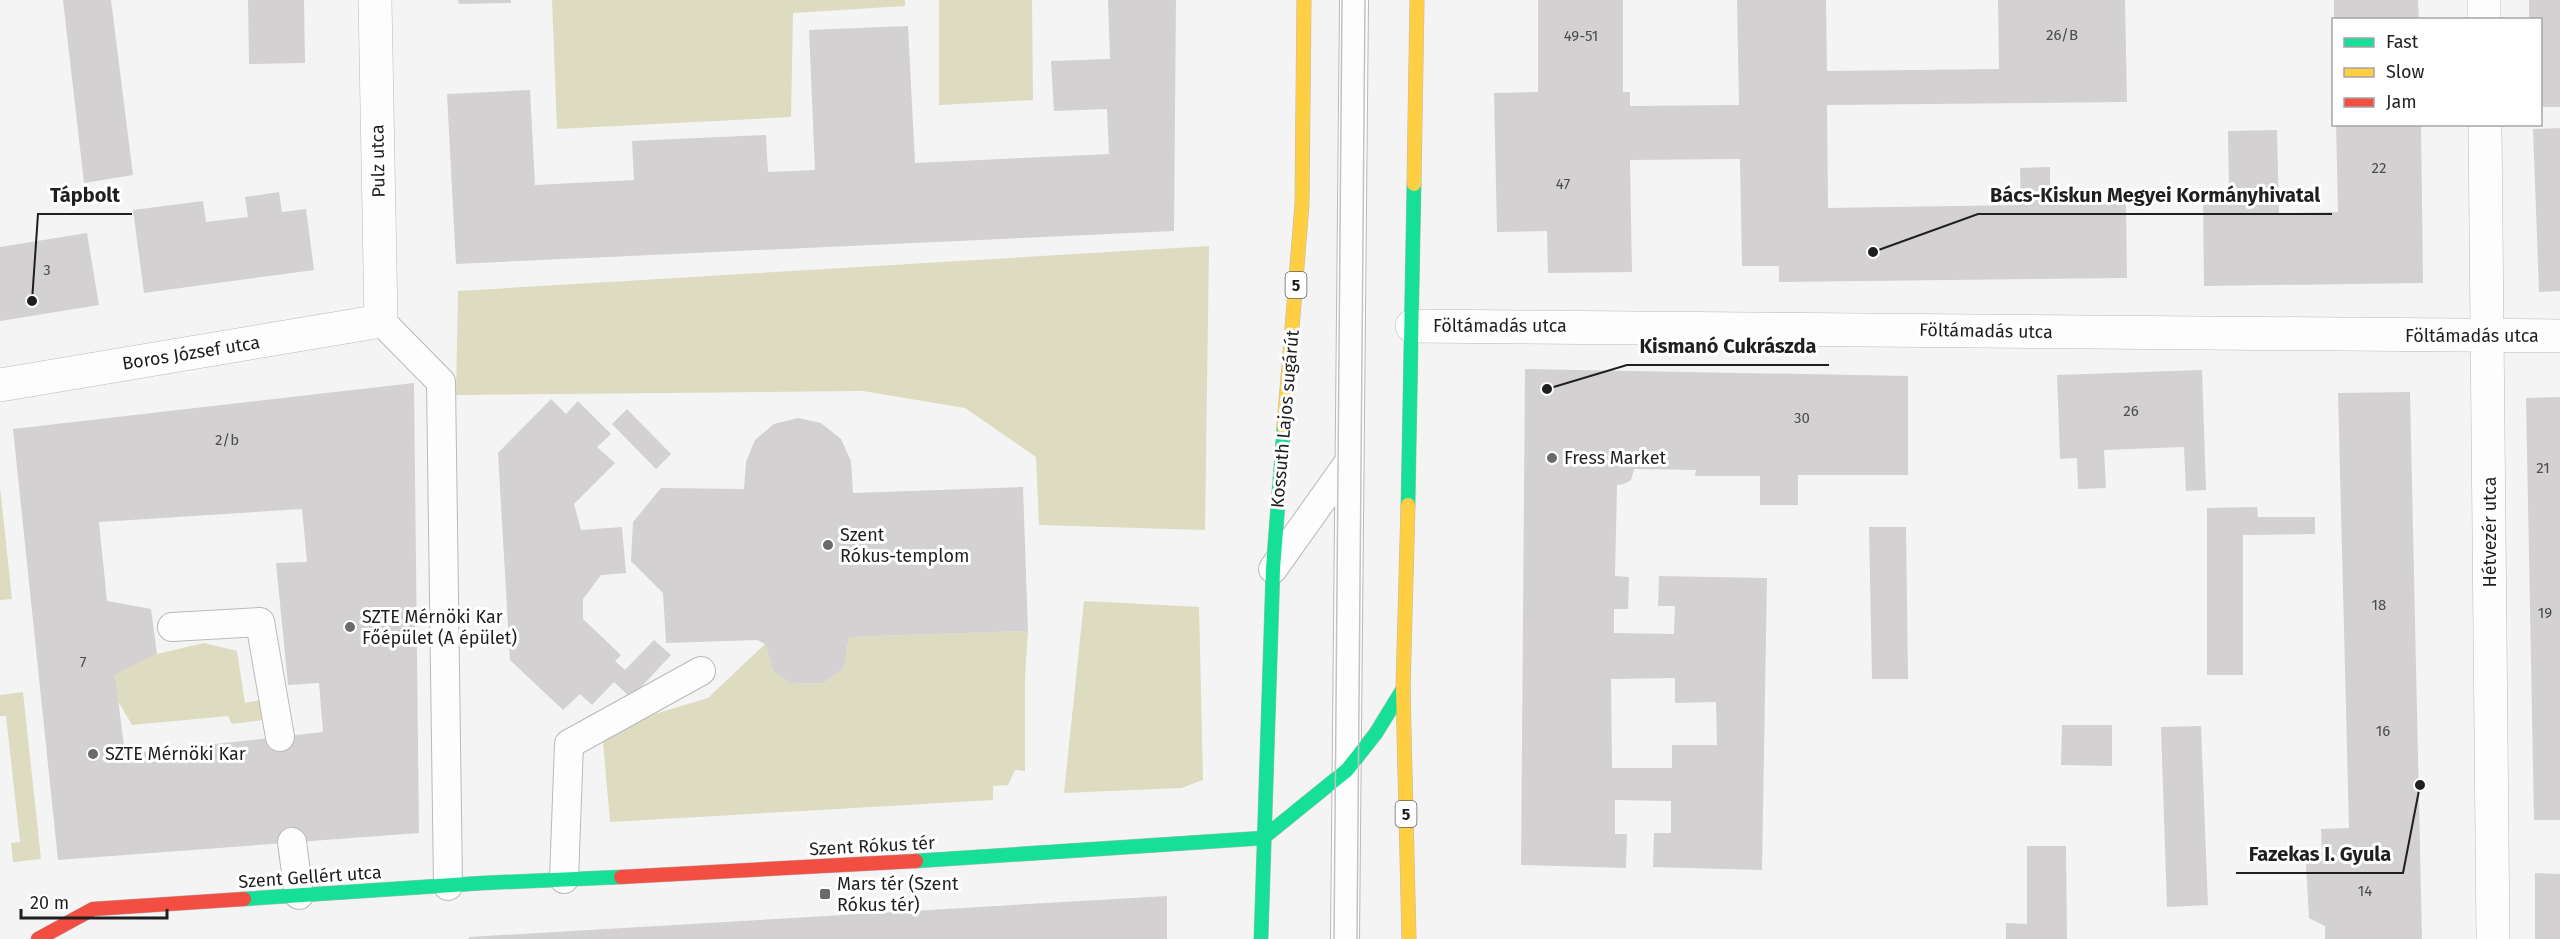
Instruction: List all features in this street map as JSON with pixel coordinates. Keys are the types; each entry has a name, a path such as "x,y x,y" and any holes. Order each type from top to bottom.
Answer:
{"main road":[{"name":"Kossuth Lajos sugárút","path":"1262,939 1263,838 1273,570 1302,204 1304,0"},
{"name":"5","path":"1409,939 1403,689 1417,0"},
{"path":"1263,838 1347,770 1376,734 1403,689"},
{"name":"Szent Rókus tér","path":"483,884 828,867 1263,838"},
{"name":"Szent Gellért utca","path":"38,938 93,909 483,884"}],"street":[{"name":"Pulz utca","path":"375,0 381,321"},
{"path":"2484,0 2484,18"},
{"name":"Hétvezér utca","path":"2485,126 2493,939"},
{"name":"Boros József utca","path":"0,385 381,321"},
{"name":"Föltámadás utca","path":"1412,326 2560,336"}],"lane":[{"path":"1345,939 1354,0"},
{"path":"381,321 441,382 448,886"},
{"path":"1273,570 1349,462"},
{"path":"172,627 260,622 280,737"},
{"path":"564,879 569,744 701,671"},
{"path":"292,842 299,895"}],"shaded area":[{"path":"552,0 905,0 905,6 793,13 791,117 557,129"},
{"path":"939,0 1032,0 1033,100 939,105"},
{"path":"1209,246 1205,530 1039,525 1036,457 965,408 863,391 456,395 458,291"},
{"path":"0,487 12,599 0,600"},
{"path":"1084,601 1199,607 1203,780 1181,788 1064,793"},
{"path":"1028,631 1025,677 1025,771 1015,770 1008,785 993,786 993,800 610,822 602,730 708,698 765,644 773,671 790,684 824,683 844,668 849,637"},
{"path":"204,643 237,651 245,703 260,700 263,720 232,724 228,716 132,725 118,701 115,675 157,654"},
{"path":"23,692 41,859 13,862 11,843 20,842 6,716 0,716 0,695"}],"building":[{"path":"63,0 111,0 133,175 84,183"},
{"path":"248,0 304,0 305,63 249,64"},
{"path":"458,0 511,0 511,3 459,4"},
{"path":"1108,0 1176,0 1174,231 456,264 447,94 530,90 535,185 634,180 632,141 766,135 768,172 815,170 809,30 908,26 915,163 1109,154 1107,109 1054,111 1051,61 1110,59"},
{"path":"1538,0 1623,0 1623,92 1630,92 1630,106 1739,105 1737,0 1826,0 1827,71 1999,69 1998,0 2125,0 2127,102 1827,105 1828,208 2021,205 2020,168 2050,167 2050,204 2126,204 2127,278 1779,282 1779,266 1742,266 1740,159 1630,160 1632,272 1548,273 1547,231 1497,232 1494,93 1538,92"},
{"path":"2334,0 2418,0 2419,18 2334,18"},
{"path":"2529,0 2560,0 2560,107 2542,107 2542,18 2529,18"},
{"path":"2336,126 2421,126 2423,283 2204,286 2203,194 2229,194 2228,131 2277,130 2279,213 2338,212"},
{"path":"2560,128 2560,291 2539,292 2533,129"},
{"path":"279,192 282,212 306,209 314,270 144,293 133,210 203,201 206,222 248,217 245,197"},
{"path":"87,233 99,305 0,321 0,247"},
{"path":"1525,369 1908,376 1908,475 1798,475 1798,505 1760,505 1760,476 1695,476 1696,470 1634,469 1631,480 1617,485 1615,576 1629,577 1628,609 1614,609 1614,633 1674,634 1675,606 1658,606 1659,576 1767,578 1762,870 1653,867 1654,833 1671,833 1671,801 1615,800 1615,834 1627,834 1626,868 1521,865","holes":["1675,678 1675,703 1716,702 1717,745 1672,745 1672,768 1612,768 1611,679"]},
{"path":"2202,370 2206,490 2186,491 2184,447 2104,450 2106,488 2078,489 2077,458 2060,459 2057,375"},
{"name":"SZTE Mérnöki Kar Főépület (A épület)","path":"414,383 419,833 58,860 13,429","holes":["302,509 307,562 276,563 288,685 319,683 323,732 125,754 115,675 157,654 151,609 107,601 99,522"]},
{"path":"2410,392 2422,939 2325,939 2325,926 2309,918 2306,864 2322,853 2321,829 2349,828 2338,393"},
{"path":"2560,397 2560,820 2534,820 2526,398"},
{"path":"551,399 566,414 578,401 611,434 597,447 615,463 574,504 581,530 622,527 626,573 601,575 583,599 583,619 621,655 615,661 625,670 654,640 671,655 631,698 614,682 592,705 580,694 563,710 510,660 498,453"},
{"path":"627,409 671,454 656,469 612,424"},
{"name":"Szent Rókus-templom","path":"798,418 821,423 841,439 851,461 853,493 1023,487 1028,631 849,637 844,668 824,683 790,684 773,671 765,644 757,640 666,643 663,593 631,561 633,522 661,488 744,489 746,462 755,440 774,424"},
{"path":"2257,507 2258,517 2315,517 2315,534 2243,535 2243,675 2207,675 2207,508"},
{"path":"1869,527 1906,527 1908,679 1872,679"},
{"path":"2062,725 2112,725 2112,766 2061,765"},
{"path":"2201,726 2208,905 2167,907 2161,727"},
{"path":"2027,846 2066,846 2067,939 2006,939 2006,923 2027,924"},
{"path":"2535,873 2560,874 2560,939 2535,939"},
{"path":"1167,896 1167,939 469,939 469,937"}],"tram line":[{"path":"1334,939 1342,0"},
{"path":"1357,939 1365,0"}],"traffic: fast":[{"path":"1408,505 1414,184"},
{"path":"1261,939 1273,569 1284,427"},
{"path":"916,861 1263,838 1347,770 1376,733 1403,689"},
{"path":"244,899 483,883 621,877"}],"traffic: slow":[{"path":"1284,427 1302,204 1304,0"},
{"path":"1414,184 1417,0"},
{"path":"1408,505 1403,689 1409,939"}],"traffic: jam":[{"path":"621,877 916,861"},
{"path":"38,939 93,909 244,899"}],"place":[{"name":"Bács-Kiskun Megyei Kormányhivatal","path":"1873,252"},
{"name":"Tápbolt","path":"32,301"},
{"name":"Kismanó Cukrászda","path":"1547,389"},
{"name":"Fress Market","path":"1552,458"},
{"name":"Szent Rókus-templom","path":"828,545"},
{"name":"SZTE Mérnöki Kar Főépület (A épület)","path":"350,627"},
{"name":"SZTE Mérnöki Kar","path":"93,754"},
{"name":"Fazekas I. Gyula","path":"2420,785"},
{"name":"Mars tér (Szent Rókus tér)","path":"825,894"}]}
